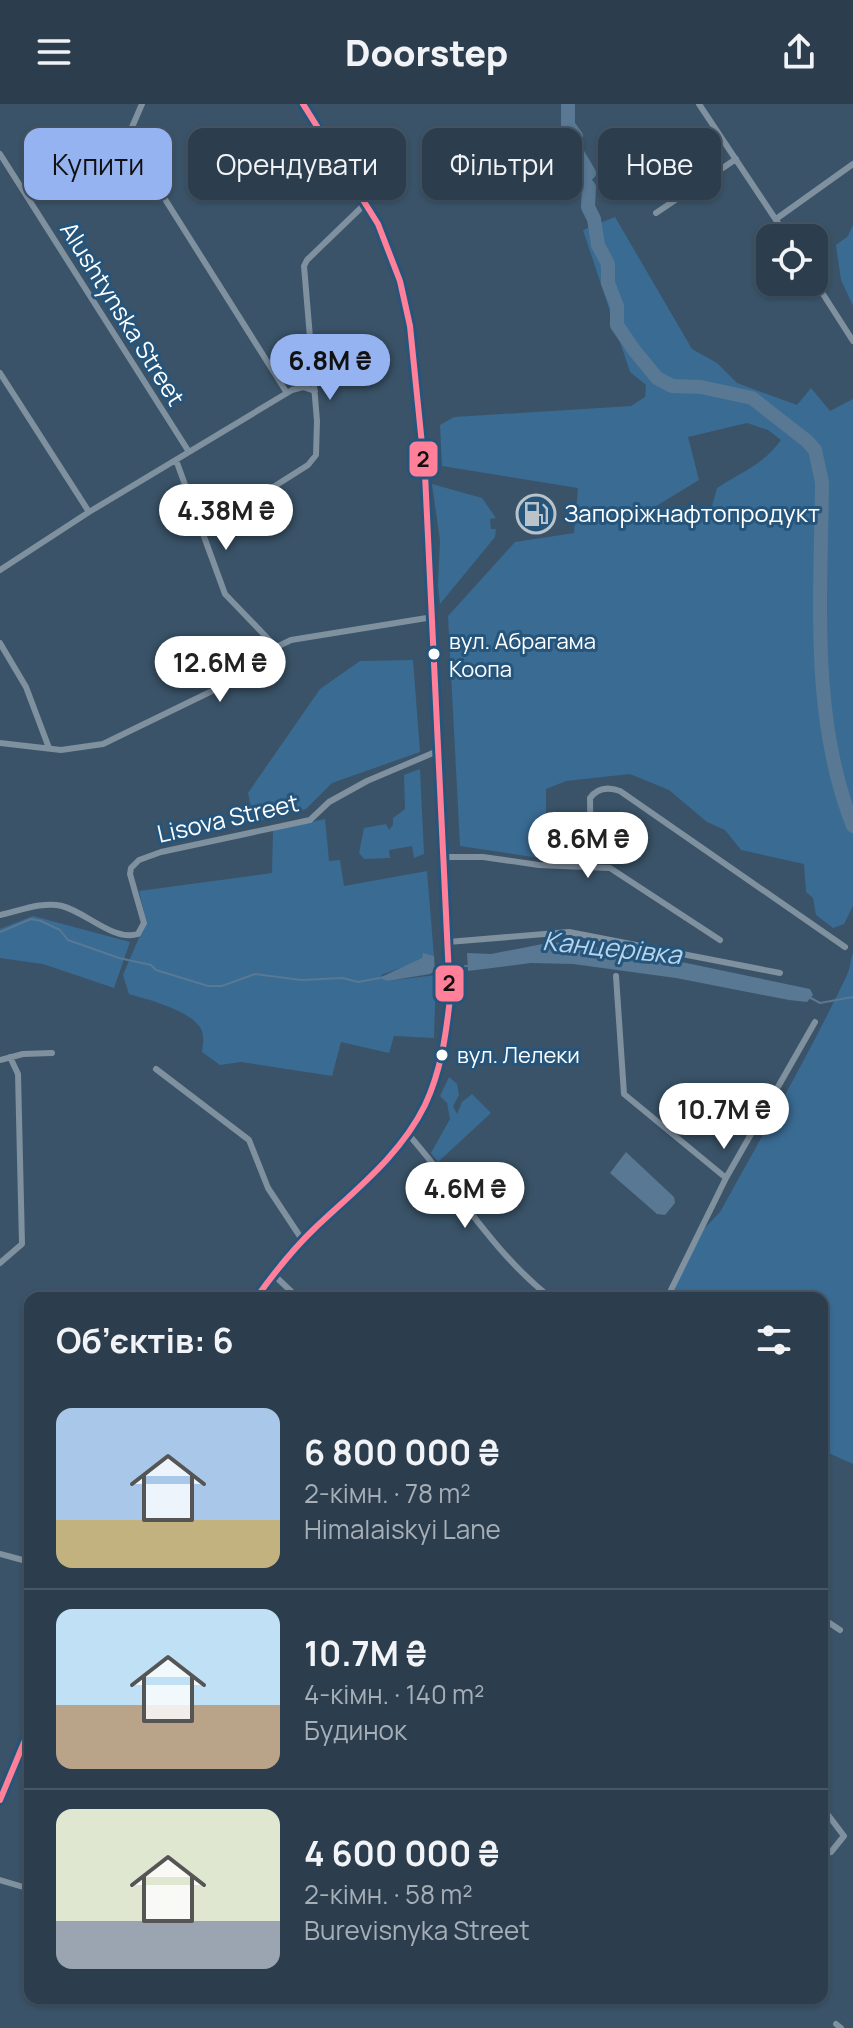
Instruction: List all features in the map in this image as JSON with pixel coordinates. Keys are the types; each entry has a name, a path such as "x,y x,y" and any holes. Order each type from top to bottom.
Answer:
{"main road":[{"path":"260,1292 303,1241 408,1134 432,1090 444,1049 450,998 425,474 410,326 393,260 378,224 303,104"},
{"path":"0,1800 24,1742"}],"street":[{"path":"142,104 129,134 129,142 287,393"},
{"path":"699,104 779,224"},
{"name":"Alushtynska Street","path":"0,154 189,452"},
{"path":"656,213 736,159"},
{"path":"776,219 853,164"},
{"path":"202,528 223,519 312,461 317,448 315,391 304,266 365,204"},
{"path":"824,296 853,341"},
{"path":"0,373 89,512"},
{"path":"0,570 89,512 287,393 298,387 315,391"},
{"path":"176,460 225,594 275,646"},
{"path":"0,743 74,750 103,744 212,691 275,646 291,640 433,617"},
{"path":"0,643 26,687 49,748"},
{"name":"Lisova Street","path":"0,915 48,904 62,906 125,936 138,934 144,923 130,874 131,868 139,860 161,852 310,820 329,802 355,788 440,750"},
{"path":"591,865 590,798 596,791 606,788 620,791 845,947"},
{"path":"444,857 483,857 551,866 591,865 618,870 720,940"},
{"path":"448,942 569,932 780,973"},
{"path":"616,976 624,1094 726,1178"},
{"path":"670,1292 726,1178 815,1022"},
{"path":"0,1060 52,1053"},
{"path":"0,1263 22,1244 18,1074 10,1057"},
{"path":"156,1069 249,1140 268,1188 303,1241"},
{"path":"408,1134 495,1243 545,1292"},
{"path":"273,1274 292,1292"},
{"path":"0,1554 24,1560"},
{"path":"828,1622 840,1630"},
{"path":"828,1814 842,1830 844,1839 828,1853"},
{"path":"0,1880 24,1887"}],"shaded area":[{"path":"615,217 692,349 717,363 737,383 797,405 811,388 830,411 853,399 853,906 844,924 833,928 816,915 813,898 806,892 804,864 741,850 725,830 707,822 669,790 630,774 566,781 546,789 546,859 460,846 448,616 515,542 574,533 578,488 442,466 440,425 454,417 631,406 645,397 646,385 630,372 583,230","holes":["747,423 768,430 781,440 759,462 717,488 712,506 699,514 638,517 699,480 688,437"]},
{"path":"853,225 853,306 841,280 836,245 848,236"},
{"path":"432,484 482,498 496,518 490,519 491,529 496,529 495,537 440,604 440,540"},
{"path":"413,660 420,752 332,783 306,809 254,822 248,793 320,689 360,661"},
{"path":"420,769 424,854 414,858 412,846 389,850 390,858 364,859 359,853 364,828 386,824 389,830 393,818 405,809 404,775"},
{"path":"325,819 329,861 340,860 344,886 427,871 434,956 381,975 388,981 436,975 434,1038 394,1036 389,1053 341,1042 332,1076 241,1062 220,1065 202,1052 202,1032 193,1020 167,1006 129,994 123,975 146,921 139,891 272,873 273,830"},
{"path":"33,916 130,942 114,988 43,964 0,958 0,929"},
{"path":"553,942 620,950 650,961 672,960 810,989 813,995 807,1002 789,1000 676,978 573,964 531,963 468,971 467,953 491,954"},
{"path":"423,953 434,956 435,971 430,974 388,981 379,978 422,958"},
{"path":"853,953 853,1464 828,1453 828,1292 671,1292 702,1231 720,1212 801,1066 847,974"},
{"path":"449,1077 457,1084 459,1095 453,1106 457,1114 462,1102 472,1094 491,1113 438,1162 431,1153 450,1119 447,1103 440,1096"},
{"path":"626,1152 674,1197 675,1203 665,1215 657,1214 610,1173"}],"waterway":[{"path":"568,104 568,125 576,136 572,144 589,173 582,179 589,187 588,207 594,219 598,245 608,264 608,283 617,306 617,325 634,350 657,378 672,386 701,387 752,398 815,450 822,482 820,613 824,700 839,785 853,826"},
{"name":"Канцерівка","path":"0,932 31,919 41,921 60,930 68,940 208,986 222,986 255,974 301,980 343,978 358,982 380,978"},
{"name":"Канцерівка","path":"453,967 467,966"},
{"name":"Канцерівка","path":"809,997 820,1003 853,997"}],"transit line":[{"name":"2","path":"260,1292 299,1244 376,1171 415,1123 431,1092 439,1066 450,998 425,474 410,326 400,281 378,224 303,104"},
{"name":"2","path":"0,1800 24,1742"}],"place":[{"name":"Запоріжнафтопродукт","path":"536,514"},
{"name":"вул. Абрагама Коопа","path":"434,654"},
{"name":"вул. Лелеки","path":"442,1055"}]}
